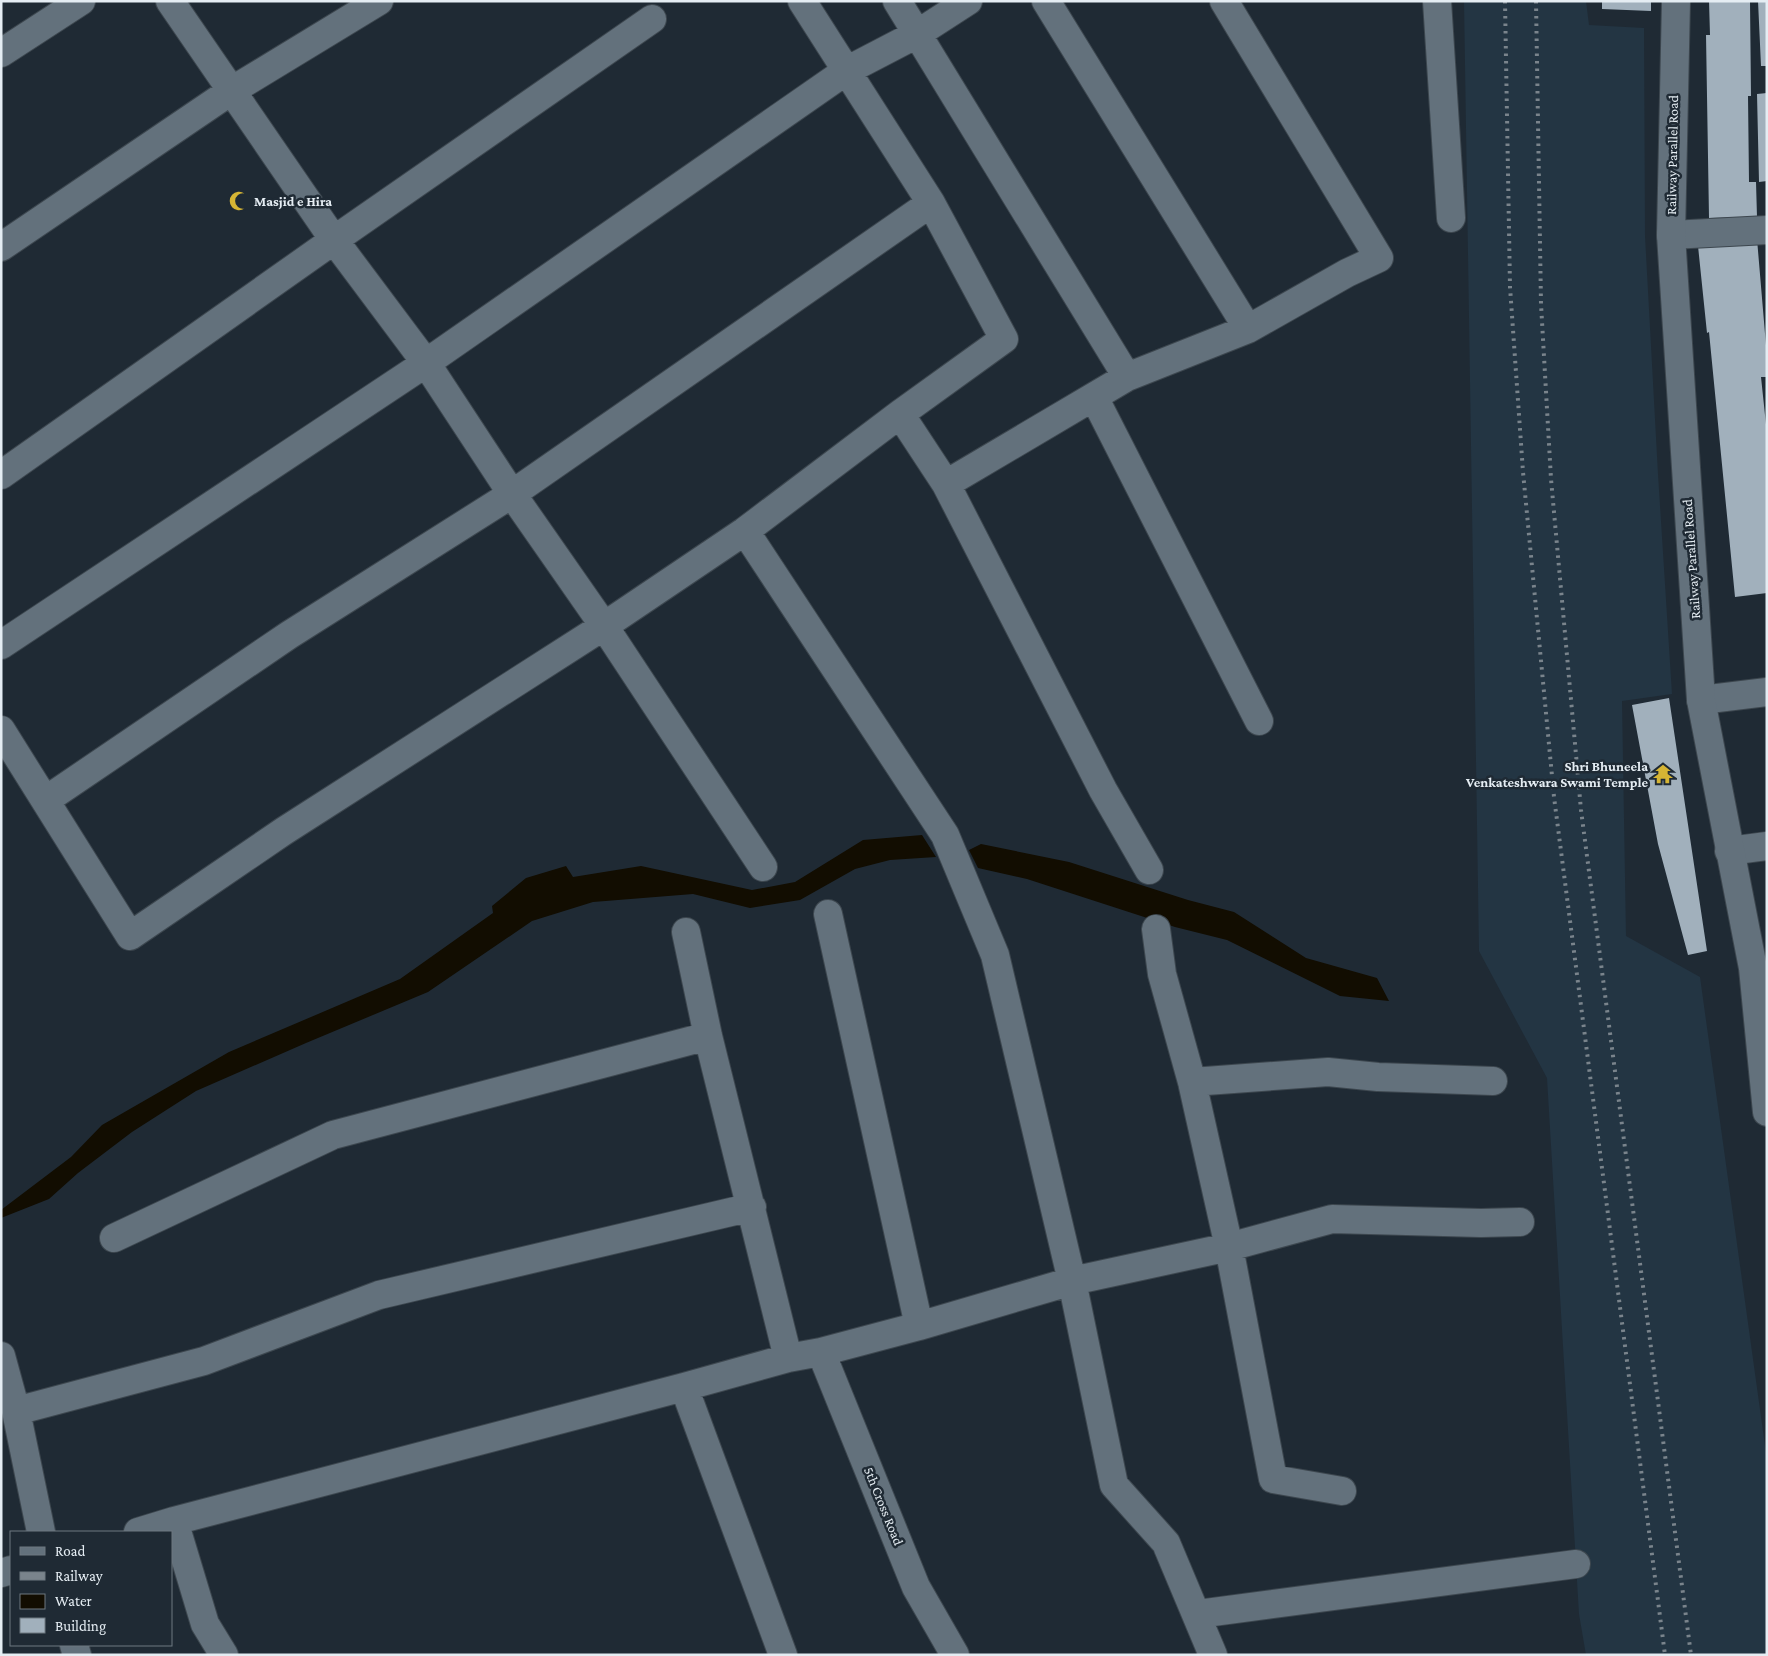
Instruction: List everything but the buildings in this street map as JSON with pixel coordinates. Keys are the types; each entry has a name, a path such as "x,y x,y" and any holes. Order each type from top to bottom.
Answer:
{"street":[{"path":"1,53 81,1"},
{"path":"170,1 334,240 426,363 512,494 604,626 763,867"},
{"path":"1,247 231,91 379,1"},
{"path":"1,730 130,936 284,830 604,626 746,531 900,414 1004,339 931,203 802,1"},
{"path":"897,1 1126,377"},
{"path":"1,645 426,363 846,71 917,34 968,1"},
{"path":"1046,1 1248,329"},
{"path":"946,484 1126,377 1248,329 1347,273 1379,258 1224,1"},
{"path":"1437,1 1452,218"},
{"name":"Railway Parallel Road","path":"1676,1 1671,235 1700,700 1729,851 1760,968 1766,1102"},
{"path":"1,475 652,19"},
{"path":"46,800 290,635 512,494 931,203"},
{"path":"1671,235 1767,230"},
{"path":"1094,397 1259,721"},
{"path":"900,414 946,484 1103,790 1149,870"},
{"path":"746,531 945,835 995,955 1072,1281 1114,1485 1166,1543 1214,1655"},
{"path":"1700,700 1767,692"},
{"path":"1729,851 1767,846"},
{"path":"828,914 919,1326"},
{"path":"1156,929 1162,974 1192,1082 1229,1246 1273,1479 1342,1491"},
{"path":"686,932 708,1036 788,1358"},
{"path":"114,1238 334,1135 708,1036"},
{"path":"1192,1082 1328,1072 1378,1077 1492,1081"},
{"path":"16,1411 204,1361 379,1295 752,1208"},
{"path":"141,1531 788,1358 821,1352 919,1326 1072,1281 1229,1246 1332,1219 1481,1223 1520,1222"},
{"name":"5th Cross Road","path":"821,1352 916,1587 954,1655"},
{"path":"1,1356 16,1411 41,1531"},
{"path":"684,1387 784,1655"},
{"path":"174,1521 205,1624 224,1655"},
{"path":"1198,1614 1576,1564"}],"shaded area":[{"path":"1464,1 1586,1 1589,25 1644,28 1645,236 1672,694 1622,701 1626,936 1700,977 1767,1460 1767,1655 1586,1655 1579,1614 1547,1078 1479,951"}],"water":[{"path":"922,835 936,857 890,860 855,869 800,900 750,908 693,894 593,902 532,921 428,992 196,1091 132,1132 78,1173 49,1199 1,1218 1,1210 71,1157 102,1125 229,1052 400,979 493,913 492,906 526,878 566,866 573,877 641,866 752,890 795,882 863,840"},
{"path":"981,844 1069,862 1188,900 1234,912 1306,958 1377,978 1389,1001 1340,996 1227,940 1175,927 1027,879 978,868 969,850"}],"railway":[{"path":"1505,1 1510,287 1523,472 1554,797 1665,1655"},
{"path":"1536,1 1541,304 1551,479 1581,810 1691,1655"}],"place":[{"name":"Masjid e Hira","path":"239,201"},
{"name":"Shri Bhuneela Venkateshwara Swami Temple","path":"1663,774"}]}
